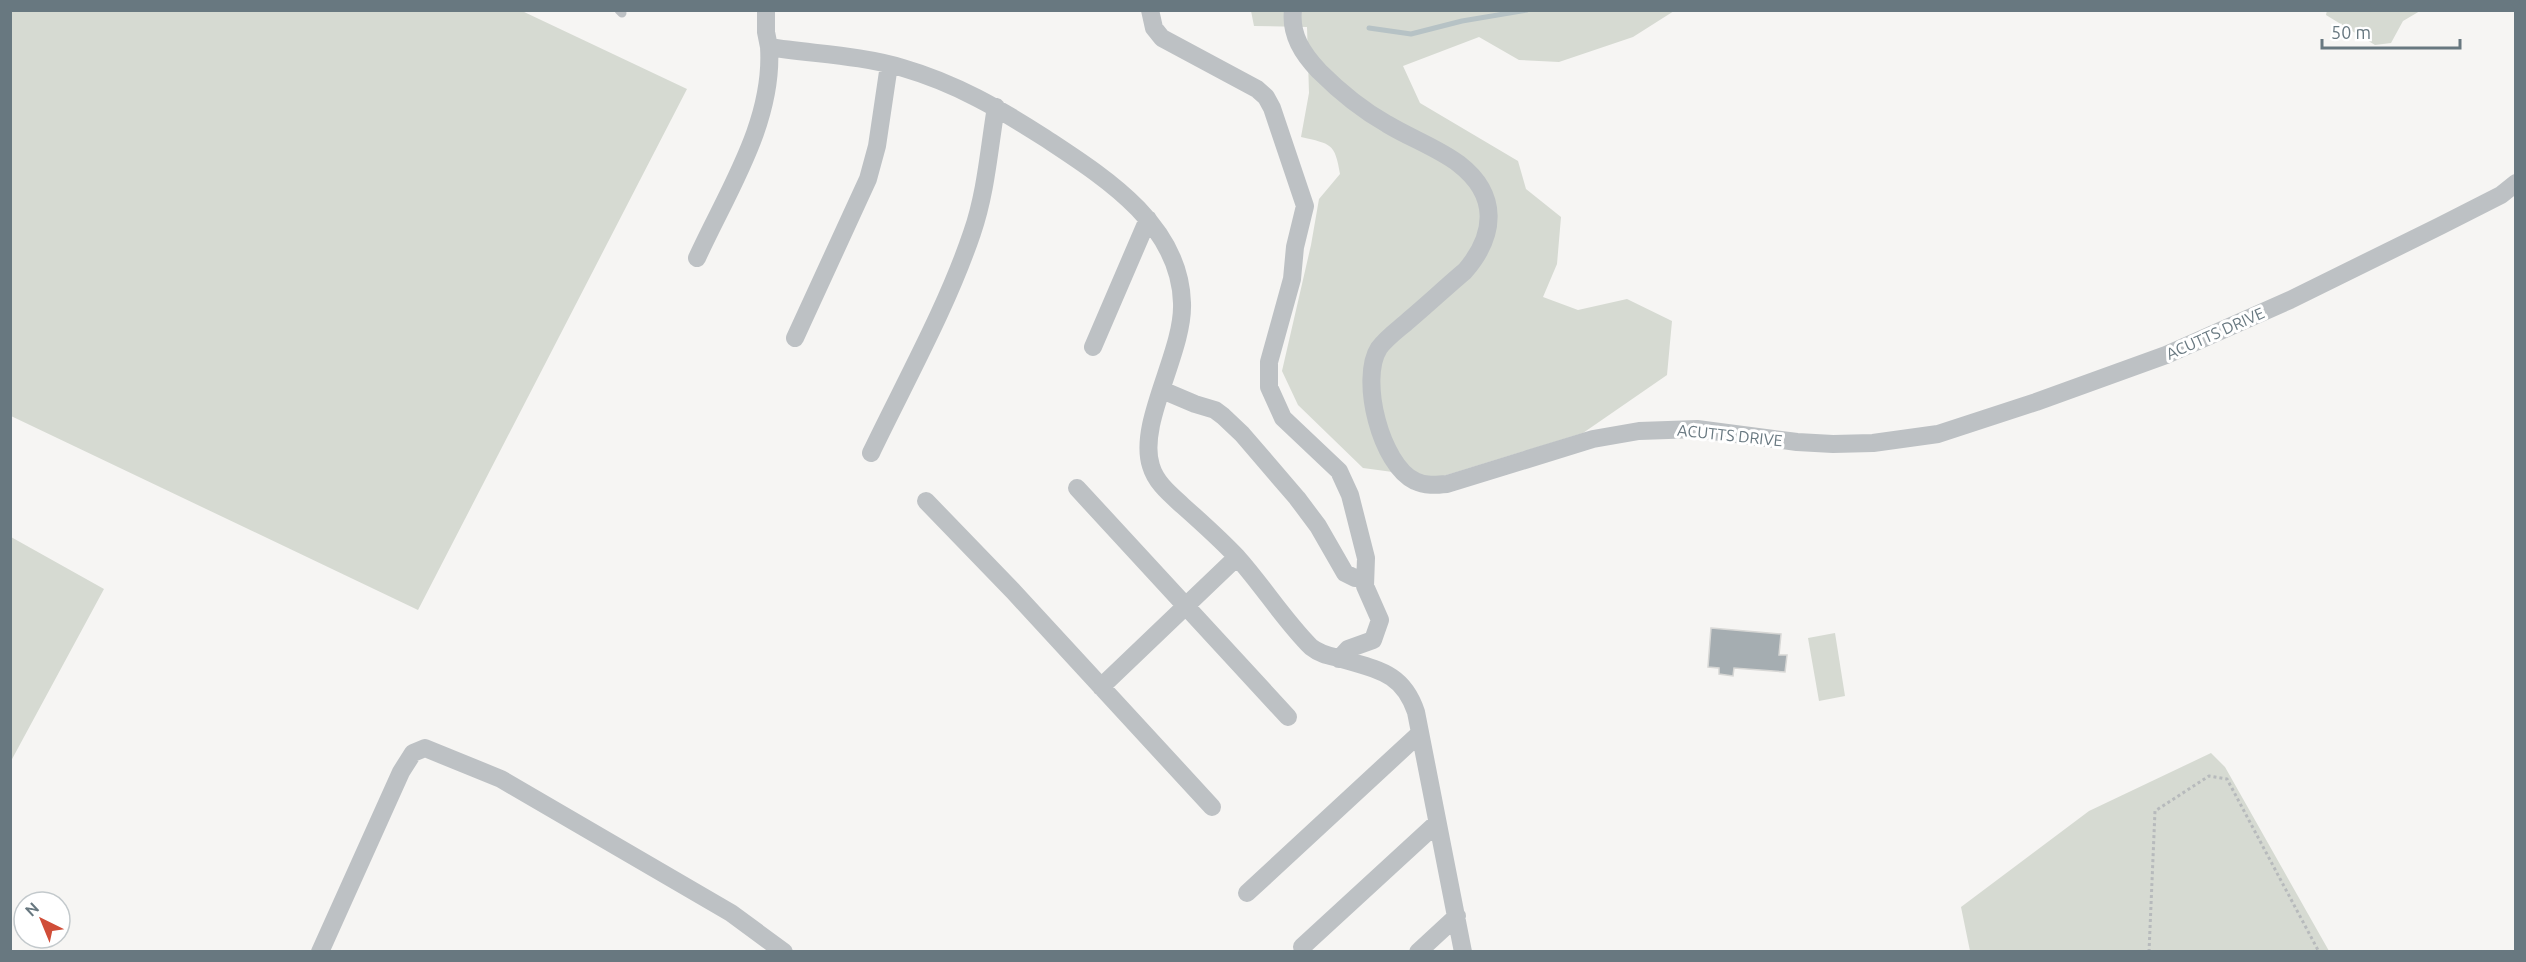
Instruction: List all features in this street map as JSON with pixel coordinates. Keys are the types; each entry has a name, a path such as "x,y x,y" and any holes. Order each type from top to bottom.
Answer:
{"street":[{"path":"697,258 749,147 767,93 770,65 766,10"},
{"path":"1150,10 1154,28 1162,38 1262,93 1279,124 1305,206 1295,247 1292,279 1269,362 1269,387 1283,418 1332,464 1346,485 1366,558 1367,593 1380,620 1378,632 1370,642 1348,650 1339,659"},
{"name":"ACUTTS DRIVE","path":"1293,10 1293,28 1302,51 1333,85 1385,123 1458,163 1479,183 1486,200 1489,222 1487,234 1474,261 1387,338 1373,360 1371,375 1373,405 1389,452 1400,469 1422,484 1447,484 1593,439 1639,430 1697,429 1797,442 1833,444 1873,442 1938,434 1994,417 2166,355 2290,300 2501,195 2516,183"},
{"path":"769,47 889,65 912,70 956,87 996,107 1102,177 1148,219 1174,261 1181,292 1180,327 1149,435 1148,456 1151,468 1163,488 1237,557 1303,639 1318,652 1386,674 1403,684 1413,702 1463,951"},
{"path":"795,338 868,179 877,146 889,65"},
{"path":"871,453 926,339 972,234 979,209 996,107"},
{"path":"1092,347 1148,219"},
{"path":"1162,390 1215,410 1223,416 1242,434 1297,498 1318,526 1345,573 1355,578 1365,577"},
{"path":"1077,488 1288,717"},
{"path":"926,501 1212,807"},
{"path":"1101,687 1237,557"},
{"path":"1247,893 1419,734"},
{"path":"320,951 401,772 413,753 425,748 501,779 731,913 784,951"},
{"path":"1302,947 1437,823"},
{"path":"1418,951 1457,916"}],"path":[{"path":"2149,951 2156,812 2209,776 2227,779 2319,951"}],"shaded area":[{"path":"2327,10 2420,11 2403,21 2391,43 2375,45 2326,15"},
{"path":"10,11 522,11 687,89 418,610 11,416"},
{"path":"1251,11 1674,11 1633,37 1559,62 1519,60 1479,37 1403,66 1420,103 1518,161 1526,189 1561,217 1557,264 1543,297 1578,310 1627,299 1672,321 1667,375 1583,433 1437,478 1363,468 1298,405 1282,371 1311,245 1319,199 1340,174 1336,156 1330,146 1301,137 1309,93 1307,27 1254,26"},
{"path":"11,537 104,589 11,761"},
{"path":"1835,633 1845,696 1819,701 1808,638"},
{"path":"2211,753 2225,767 2329,951 1970,951 1961,907 2089,811"}],"building":[{"path":"1711,628 1781,634 1779,655 1787,655 1785,672 1734,668 1733,676 1719,674 1719,668 1708,667"}],"waterway":[{"path":"1369,28 1411,34 1462,21 1527,10"}]}
